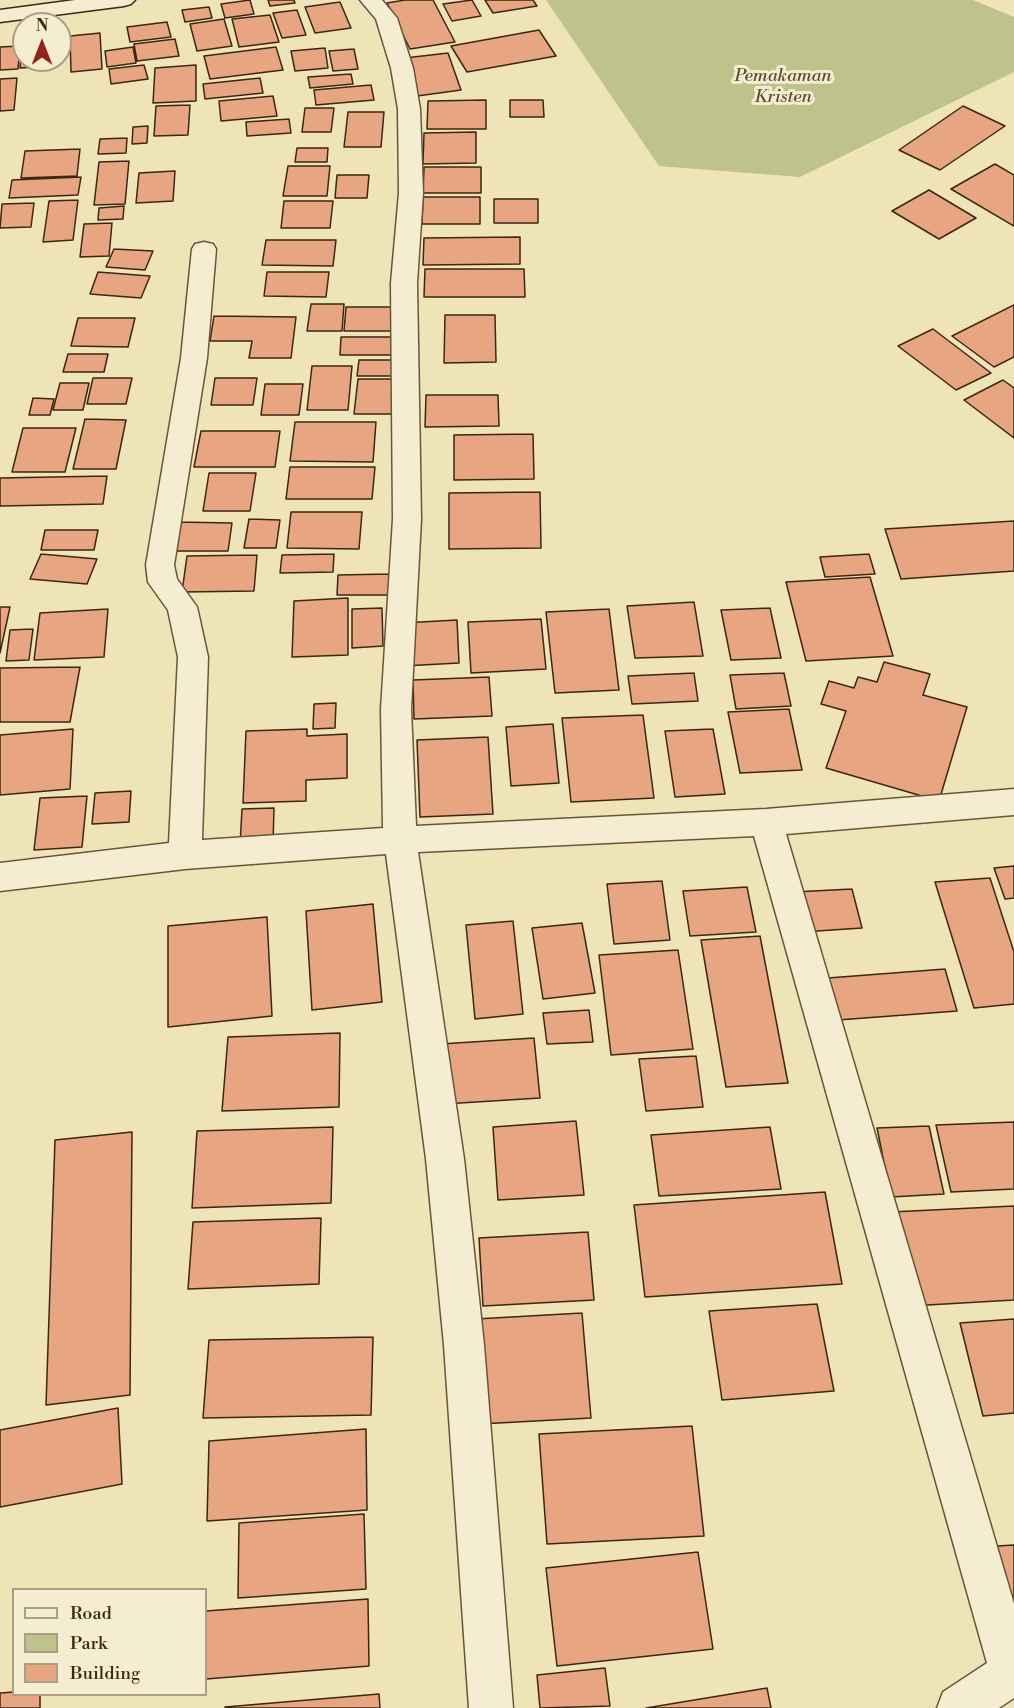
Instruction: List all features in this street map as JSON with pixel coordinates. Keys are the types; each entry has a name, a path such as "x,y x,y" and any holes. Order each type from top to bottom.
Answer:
{"street":[{"path":"0,16 124,0"},
{"path":"371,0 386,18 402,68 407,90 411,141 411,193 404,283 407,519 396,709 400,840 445,1159 459,1299 491,1708"},
{"path":"185,855 193,657 182,607 164,582 160,565 194,358 204,249"},
{"path":"0,877 185,855 400,840 766,822 1014,802"},
{"path":"766,822 1013,1672 959,1708"}],"green space":[{"name":"Pemakaman Kristen","path":"546,0 973,0 1014,17 1014,72 800,177 659,166"}],"building":[{"path":"250,0 254,14 225,18 221,4"},
{"path":"268,0 294,0 295,3 270,6"},
{"path":"405,0 433,0 455,42 410,49 387,3"},
{"path":"472,0 481,16 452,21 443,4"},
{"path":"485,0 533,0 537,6 493,13"},
{"path":"340,2 351,28 315,33 305,7"},
{"path":"209,7 212,18 185,22 182,10"},
{"path":"297,10 306,35 282,38 273,13"},
{"path":"270,15 279,42 239,47 232,19"},
{"path":"224,19 232,46 197,51 190,24"},
{"path":"167,22 171,37 130,42 127,27"},
{"path":"539,30 556,56 467,72 451,46"},
{"path":"100,33 102,69 72,72 72,36"},
{"path":"175,39 179,56 137,61 134,44"},
{"path":"12,46 12,69 0,70 0,47"},
{"path":"133,47 136,63 107,67 105,51"},
{"path":"276,47 283,70 210,79 204,56"},
{"path":"325,48 328,68 295,71 291,51"},
{"path":"354,49 358,69 333,71 329,51"},
{"path":"448,53 461,90 417,96 405,58"},
{"path":"144,65 148,79 111,84 109,69"},
{"path":"196,65 196,101 153,103 155,68"},
{"path":"351,74 353,84 310,88 308,77"},
{"path":"17,78 14,110 0,111 0,79"},
{"path":"260,78 263,93 205,99 203,84"},
{"path":"371,85 374,100 316,105 314,90"},
{"path":"273,96 277,116 221,121 219,101"},
{"path":"486,100 486,129 427,129 428,101"},
{"path":"510,100 543,100 544,117 510,117"},
{"path":"190,105 188,135 154,136 156,106"},
{"path":"963,106 1005,126 940,170 899,150"},
{"path":"305,108 334,108 331,132 302,132"},
{"path":"348,112 384,112 381,147 344,147"},
{"path":"289,119 291,133 247,136 246,122"},
{"path":"148,126 147,143 132,144 133,127"},
{"path":"476,132 476,163 423,164 424,133"},
{"path":"127,138 126,153 98,154 100,139"},
{"path":"297,148 328,148 327,162 295,162"},
{"path":"80,149 77,176 21,178 25,151"},
{"path":"129,161 125,204 94,205 99,162"},
{"path":"995,164 1014,175 1014,226 951,189"},
{"path":"288,166 330,166 327,196 283,196"},
{"path":"424,167 481,167 481,193 423,193"},
{"path":"175,171 173,201 136,203 139,173"},
{"path":"337,175 369,175 367,198 335,198"},
{"path":"81,177 78,195 9,198 12,180"},
{"path":"929,190 976,218 939,239 892,211"},
{"path":"423,197 480,197 480,224 422,224"},
{"path":"494,199 538,199 538,223 494,223"},
{"path":"78,200 73,240 43,242 49,201"},
{"path":"284,201 333,201 330,228 281,228"},
{"path":"34,203 31,227 0,228 2,204"},
{"path":"124,206 123,219 98,220 99,208"},
{"path":"112,223 109,256 80,257 84,224"},
{"path":"520,237 520,264 423,265 424,238"},
{"path":"266,240 336,240 333,266 262,265"},
{"path":"114,249 153,251 145,270 106,267"},
{"path":"425,269 524,269 525,297 424,297"},
{"path":"98,272 150,276 141,298 90,294"},
{"path":"267,272 329,272 326,297 264,296"},
{"path":"311,304 344,304 342,331 307,331"},
{"path":"1014,305 1014,357 994,367 952,336"},
{"path":"346,307 400,307 398,331 344,331"},
{"path":"445,315 495,315 496,362 444,363"},
{"path":"214,316 296,317 291,358 249,358 252,341 210,341"},
{"path":"78,318 135,318 128,347 71,346"},
{"path":"933,329 991,373 956,390 898,346"},
{"path":"341,337 393,337 392,355 340,355"},
{"path":"68,354 108,354 104,372 63,372"},
{"path":"359,360 395,360 394,376 357,376"},
{"path":"312,366 352,366 348,410 307,410"},
{"path":"93,378 132,378 126,404 87,404"},
{"path":"215,378 257,378 253,405 211,405"},
{"path":"358,379 398,379 395,414 354,414"},
{"path":"1003,380 1014,388 1014,438 964,400"},
{"path":"60,383 89,383 83,410 53,410"},
{"path":"265,384 303,384 299,415 261,415"},
{"path":"426,395 498,395 499,426 425,427"},
{"path":"33,398 54,399 50,415 29,415"},
{"path":"85,419 126,420 116,469 73,469"},
{"path":"295,422 376,422 373,462 290,461"},
{"path":"23,428 76,428 65,472 12,472"},
{"path":"201,431 280,431 275,467 194,467"},
{"path":"533,434 534,479 454,480 454,435"},
{"path":"290,467 375,467 372,499 286,499"},
{"path":"209,473 256,473 250,511 203,511"},
{"path":"107,476 103,504 0,506 0,478"},
{"path":"540,492 541,548 449,549 449,493"},
{"path":"291,512 362,512 359,549 287,548"},
{"path":"249,519 280,520 276,548 244,548"},
{"path":"1014,521 1014,571 901,579 885,529"},
{"path":"176,522 232,523 228,551 172,551"},
{"path":"45,530 98,530 94,550 41,550"},
{"path":"41,554 97,559 87,584 30,579"},
{"path":"334,554 333,572 280,573 282,555"},
{"path":"869,554 875,574 825,577 820,557"},
{"path":"257,555 254,591 182,592 187,556"},
{"path":"390,574 389,595 337,595 338,575"},
{"path":"870,577 893,656 806,661 786,582"},
{"path":"348,598 348,655 292,657 294,601"},
{"path":"694,602 703,656 635,658 627,606"},
{"path":"0,607 10,607 0,653"},
{"path":"382,608 383,646 352,648 352,609"},
{"path":"770,608 781,658 731,660 721,610"},
{"path":"108,609 104,657 34,660 40,613"},
{"path":"609,609 619,690 555,693 546,612"},
{"path":"541,619 546,669 471,673 468,622"},
{"path":"457,620 459,663 403,666 402,623"},
{"path":"33,629 29,660 6,661 10,630"},
{"path":"884,662 930,674 923,695 967,707 939,801 826,768 846,711 821,704 829,681 854,688 858,677 877,682"},
{"path":"80,667 70,722 0,722 0,668"},
{"path":"694,673 698,701 632,704 628,676"},
{"path":"784,673 791,706 736,709 730,675"},
{"path":"489,677 492,716 414,719 413,680"},
{"path":"336,703 335,728 313,729 314,704"},
{"path":"789,709 802,770 740,773 728,712"},
{"path":"643,715 654,798 571,802 562,718"},
{"path":"553,724 559,783 511,786 506,727"},
{"path":"73,729 70,789 0,795 0,735"},
{"path":"307,729 307,736 347,734 347,778 306,780 306,801 243,803 246,731"},
{"path":"713,729 725,794 675,797 665,731"},
{"path":"488,737 493,814 420,817 417,740"},
{"path":"131,791 129,822 92,824 95,793"},
{"path":"87,796 82,847 34,850 40,798"},
{"path":"274,808 273,844 240,845 242,809"},
{"path":"1014,866 1014,898 1005,899 994,868"},
{"path":"990,878 1014,952 1014,1004 974,1008 935,882"},
{"path":"662,881 670,940 614,944 607,884"},
{"path":"747,887 756,932 690,936 683,891"},
{"path":"852,889 862,928 802,932 794,892"},
{"path":"373,904 382,1002 312,1010 306,911"},
{"path":"267,917 272,1016 168,1027 168,926"},
{"path":"513,921 523,1014 475,1019 466,925"},
{"path":"582,923 595,993 543,999 532,928"},
{"path":"760,936 788,1083 726,1087 701,940"},
{"path":"678,950 693,1049 611,1055 599,955"},
{"path":"945,969 957,1011 825,1021 815,979"},
{"path":"589,1010 593,1042 547,1044 543,1013"},
{"path":"340,1033 339,1107 222,1111 228,1037"},
{"path":"534,1038 540,1098 444,1104 441,1044"},
{"path":"696,1056 703,1107 646,1111 639,1059"},
{"path":"576,1121 584,1195 498,1200 493,1127"},
{"path":"1014,1122 1014,1189 951,1192 936,1125"},
{"path":"929,1126 944,1194 891,1197 877,1128"},
{"path":"333,1127 331,1203 192,1208 197,1131"},
{"path":"770,1127 781,1189 659,1196 651,1135"},
{"path":"132,1132 130,1395 46,1405 55,1140"},
{"path":"825,1192 842,1284 645,1297 634,1205"},
{"path":"1014,1206 1014,1300 910,1306 891,1212"},
{"path":"321,1218 319,1284 188,1289 193,1222"},
{"path":"588,1232 594,1300 483,1306 479,1238"},
{"path":"817,1304 834,1391 722,1400 709,1311"},
{"path":"582,1313 591,1418 480,1424 476,1319"},
{"path":"1014,1319 1014,1413 983,1416 960,1323"},
{"path":"373,1337 371,1415 203,1418 209,1340"},
{"path":"118,1408 122,1484 0,1507 0,1430"},
{"path":"692,1426 704,1536 547,1544 539,1434"},
{"path":"366,1429 367,1510 207,1521 209,1441"},
{"path":"364,1514 366,1589 238,1598 239,1523"},
{"path":"1014,1545 1014,1621 997,1546"},
{"path":"698,1552 713,1649 557,1666 546,1568"},
{"path":"368,1599 369,1666 207,1679 207,1611"},
{"path":"605,1668 610,1706 540,1708 537,1675"},
{"path":"767,1688 771,1708 646,1708"},
{"path":"12,1692 12,1696 40,1696 40,1708 0,1708 0,1693"},
{"path":"379,1694 380,1708 225,1708 225,1707"}]}
